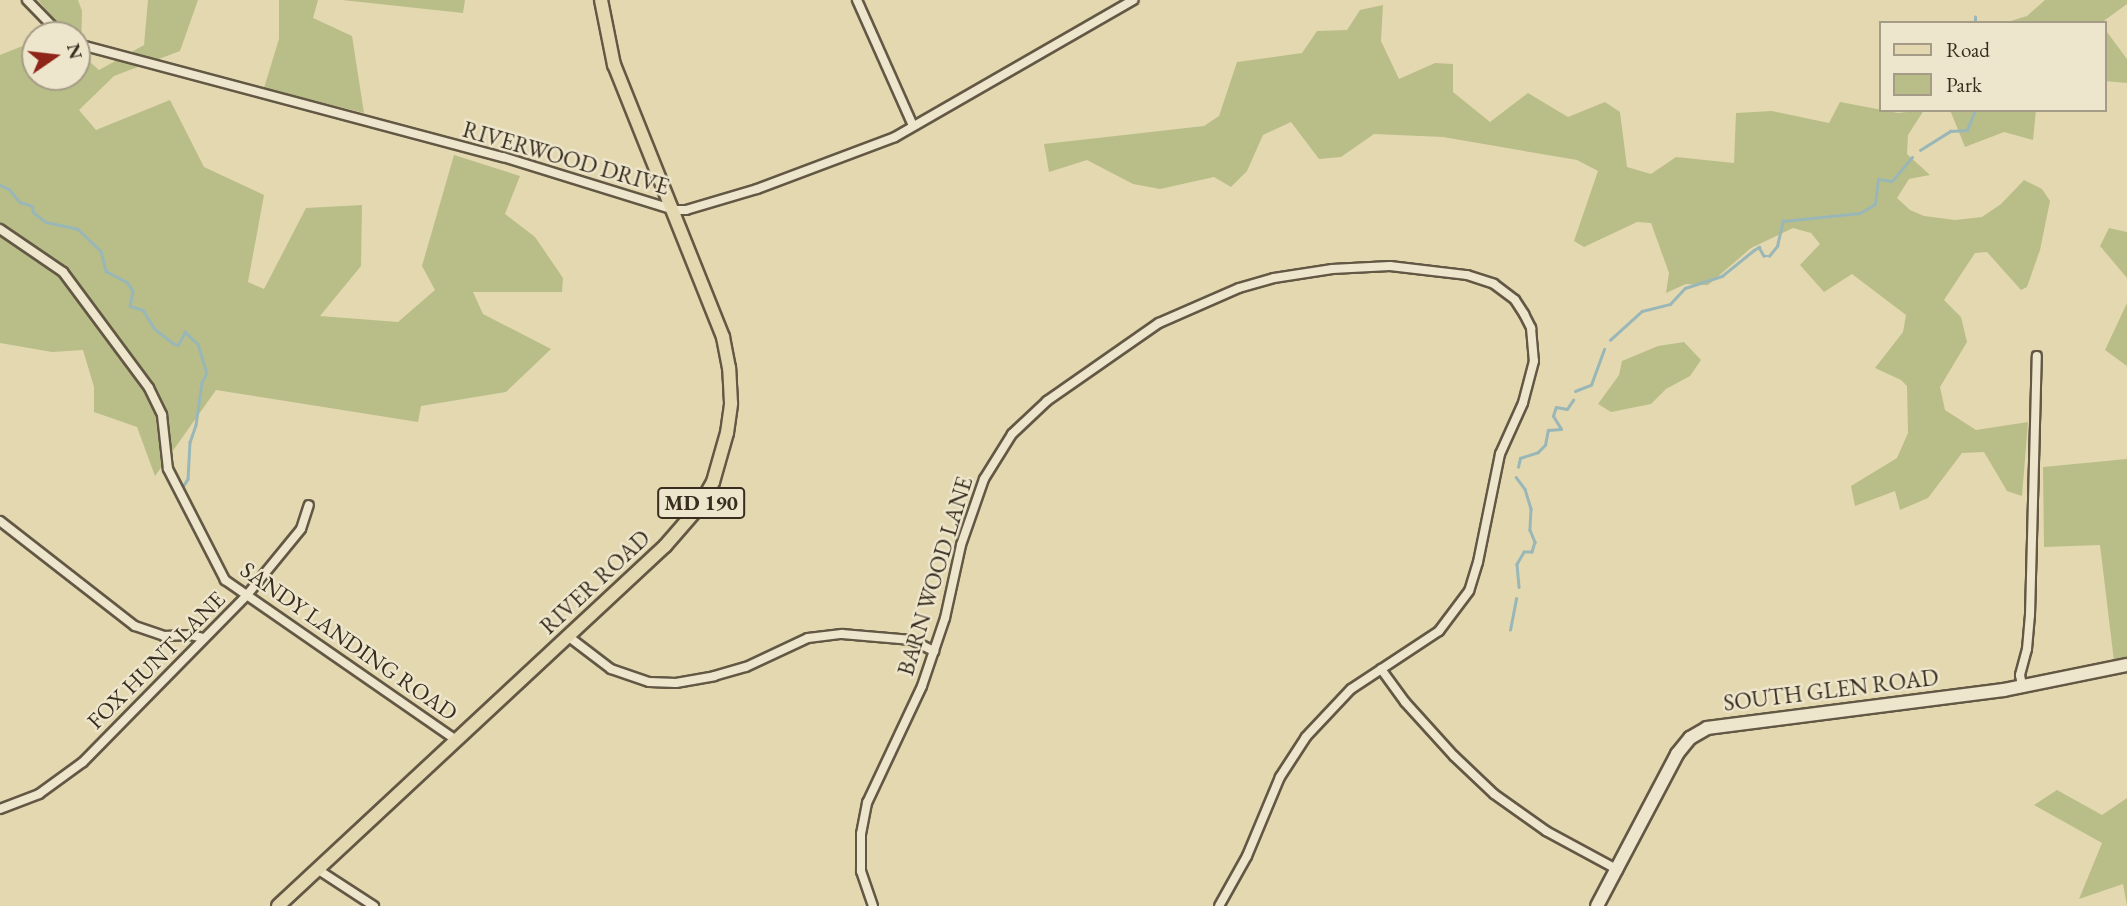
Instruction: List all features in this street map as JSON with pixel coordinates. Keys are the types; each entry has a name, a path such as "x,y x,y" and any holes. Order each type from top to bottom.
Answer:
{"main road":[{"name":"RIVER ROAD","path":"278,906 665,546 698,508 713,482 727,433 729,368 723,337 614,65 601,0"},
{"name":"SOUTH GLEN ROAD","path":"1598,906 1677,754 1690,738 1707,728 2022,686 2127,665"}],"street":[{"path":"27,0 47,21"},
{"path":"857,0 913,126"},
{"name":"RIVERWOOD DRIVE","path":"91,48 503,157 674,210 686,210 757,189 840,159 913,126 1133,0"},
{"name":"SANDY LANDING ROAD","path":"0,229 63,272 131,361 162,415 168,469 225,580 456,740"},
{"name":"BARN WOOD LANE","path":"873,906 861,871 861,834 867,803 918,697 952,591 961,545 984,479 1012,434 1046,402 1099,362 1159,323 1227,293 1275,278 1332,269 1390,266 1467,275 1494,284 1515,300 1524,314 1535,345 1531,380 1500,454 1478,562 1469,591 1438,631 1351,689 1323,715 1300,744 1280,777 1247,856 1219,906"},
{"path":"2022,686 2020,675 2027,649 2030,602 2037,356"},
{"name":"FOX HUNT LANE","path":"0,809 61,781 83,762 247,596 301,529 309,505"},
{"path":"0,521 135,626 164,636 191,635 203,638"},
{"path":"569,637 611,669 649,682 676,683 714,676 746,667 808,638 842,634 912,640 934,651"},
{"path":"1381,669 1405,702 1454,756 1494,794 1546,831 1618,870"},
{"path":"317,869 374,906"}],"green space":[{"path":"38,0 78,0 82,21 52,21 53,18"},
{"path":"148,0 198,0 180,51 114,76 79,110 96,130 170,100 204,167 264,195 248,282 264,289 306,208 362,205 361,266 320,316 398,322 435,290 422,266 454,155 520,176 505,214 535,237 563,278 562,292 473,292 483,314 551,349 506,392 421,406 418,422 216,390 155,476 137,427 94,412 94,387 83,350 52,352 0,343 0,55 21,47 21,91 91,91 91,63 99,70 144,45"},
{"path":"279,0 318,0 313,18 352,36 364,113 264,88 279,39"},
{"path":"342,0 465,0 463,13"},
{"path":"2045,0 2127,0 2127,4 2104,21 2011,21 2027,16"},
{"path":"1383,5 1381,41 1399,79 1435,63 1453,64 1453,92 1490,122 1528,93 1568,117 1605,102 1620,112 1627,167 1651,174 1676,157 1734,163 1736,113 1772,111 1829,123 1840,102 1878,109 1878,112 1923,112 1908,135 1907,154 1930,175 1909,179 1897,198 1910,210 1924,216 1955,220 1982,217 2001,204 2024,180 2042,189 2050,201 2040,250 2027,287 2021,290 1987,252 1975,253 1944,300 1961,317 1967,342 1940,387 1945,410 1976,430 2028,422 2022,496 2007,491 1984,452 1962,453 1928,498 1900,510 1895,491 1855,506 1851,486 1897,458 1908,433 1907,386 1901,380 1875,368 1903,332 1906,315 1852,274 1824,292 1800,265 1820,244 1811,233 1793,228 1751,248 1708,285 1686,284 1666,293 1669,273 1651,223 1637,222 1584,247 1574,241 1598,171 1577,160 1443,137 1374,134 1341,157 1319,159 1291,122 1263,135 1247,171 1231,187 1214,177 1160,189 1133,184 1087,160 1049,172 1044,144 1204,126 1219,116 1237,62 1302,53 1317,31 1347,30 1360,10"},
{"path":"2106,31 2127,59 2127,83 2106,81"},
{"path":"1951,112 2036,112 2033,140 2004,132 1965,147"},
{"path":"2109,228 2127,232 2127,278 2100,246"},
{"path":"2127,303 2127,366 2105,350"},
{"path":"1684,342 1701,360 1690,376 1666,389 1651,404 1611,412 1598,404 1619,375 1622,361 1658,346"},
{"path":"2127,459 2127,657 2114,661 2100,545 2044,547 2043,467"},
{"path":"2057,790 2102,815 2127,798 2127,906 2123,884 2079,899 2102,843 2034,805"}],"waterway":[{"path":"1920,150 1950,131 1967,130 1974,112"},
{"path":"1610,340 1642,311 1670,304 1685,288 1722,276 1759,247 1764,256 1769,256 1777,246 1783,221 1860,213 1875,204 1878,179 1892,181 1912,157"},
{"path":"0,185 9,189 20,202 32,206 34,213 46,222 78,229 101,251 106,271 127,282 133,291 130,306 143,310 155,329 174,344 178,345 185,332 198,344 207,373 202,383 196,425 190,442 188,479 182,489"},
{"path":"1575,391 1591,385 1604,349"},
{"path":"1518,467 1520,458 1538,452 1545,445 1548,430 1561,429 1553,416 1556,407 1567,409 1573,400"},
{"path":"1516,477 1525,489 1531,509 1530,530 1535,542 1532,552 1524,552 1517,564 1519,587"},
{"path":"1510,630 1516,599"}]}
